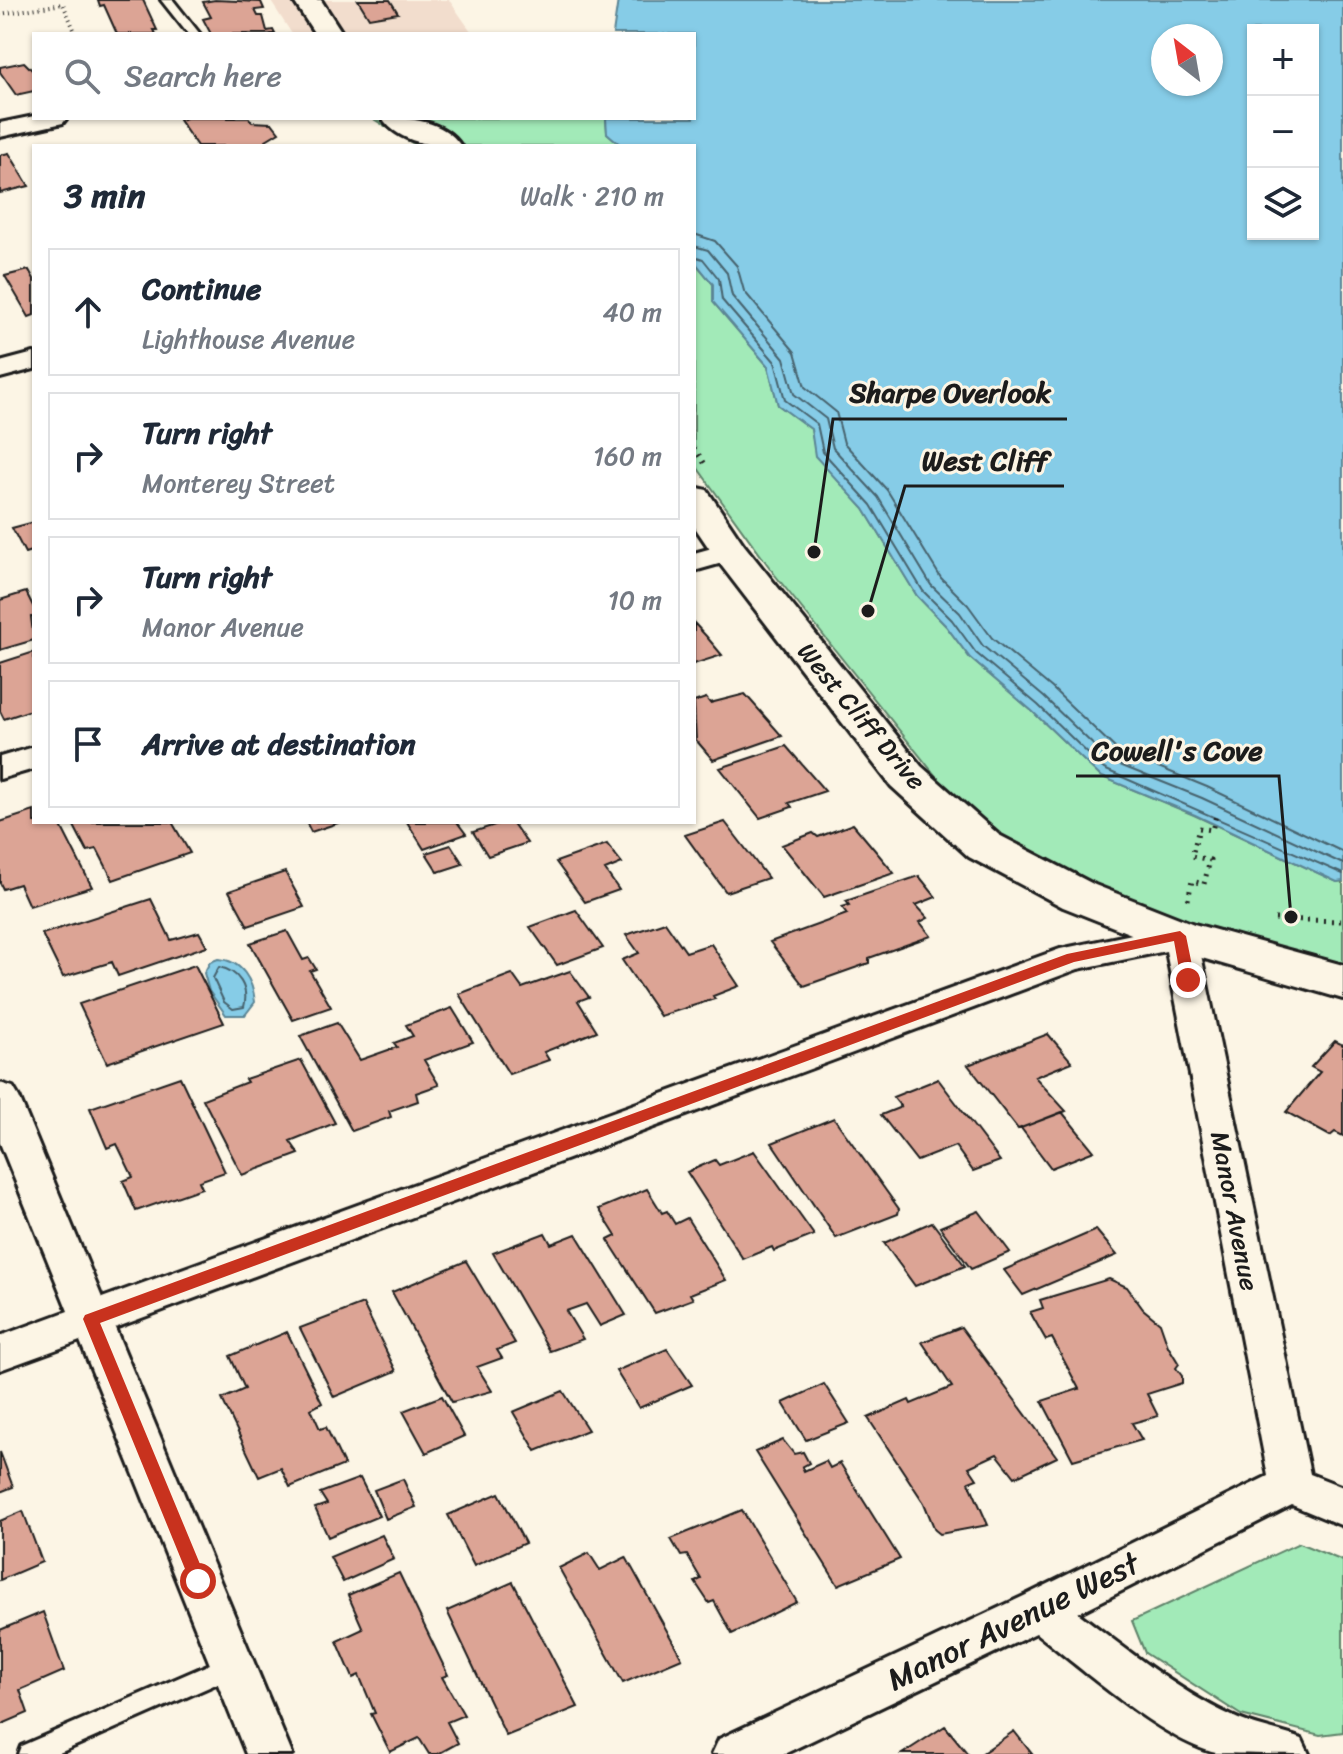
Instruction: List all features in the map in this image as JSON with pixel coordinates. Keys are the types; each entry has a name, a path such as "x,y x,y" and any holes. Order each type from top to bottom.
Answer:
{"street":[{"path":"307,0 328,32"},
{"path":"0,130 46,120"},
{"path":"400,120 442,144"},
{"path":"0,370 32,362"},
{"name":"West Cliff Drive","path":"703,486 712,557 906,776 984,846 1079,896 1180,936 1343,982"},
{"path":"0,768 32,759"},
{"path":"0,1353 1072,958 1180,936"},
{"name":"Manor Avenue","path":"1180,936 1291,1485"},
{"path":"0,1097 269,1754"},
{"path":"1291,1485 1343,1507"},
{"name":"Manor Avenue West","path":"735,1754 1040,1610 1291,1485"},
{"path":"1040,1610 1195,1724 1267,1751 1286,1754"}],"lane":[{"path":"167,0 192,32"},
{"path":"30,1754 233,1665"}],"path":[{"path":"0,14 63,4 69,0"},
{"path":"63,4 75,32"},
{"path":"696,456 703,486"},
{"path":"1180,936 1192,881 1204,884 1210,860 1192,856 1199,828 1212,830 1217,812"},
{"path":"1261,919 1343,921"}],"shaded area":[{"path":"270,0 449,0 472,32 291,32"}],"green space":[{"path":"375,120 606,120 607,133 620,144 414,144"},
{"path":"696,263 713,284 713,302 768,366 778,405 811,429 816,456 864,509 917,596 946,626 970,658 1032,711 1100,776 1194,815 1337,882 1343,881 1343,975 1149,926 1000,836 947,790 775,575 696,466"},
{"path":"1299,1543 1343,1561 1343,1732 1320,1735 1241,1715 1145,1653 1132,1621"}],"water":[{"path":"618,0 1343,0 1343,881 1337,882 1195,815 1100,776 1032,711 970,658 946,626 917,596 864,509 815,456 811,429 778,405 768,366 713,302 713,284 696,263 696,144 620,144 607,133 606,120 696,120 696,32 613,32"},
{"path":"218,959 234,963 249,979 255,1002 245,1015 226,1015 209,991 204,973 210,962"}],"building":[{"path":"98,0 143,0 157,30 116,32 104,5 100,6"},
{"path":"358,0 390,0 398,13 369,18"},
{"path":"203,2 261,2 264,9 255,10 258,16 263,16 267,31 274,32 210,32 203,19 211,17"},
{"path":"24,62 32,70 32,91 16,95 0,72 0,67"},
{"path":"179,120 250,120 272,123 279,132 266,140 269,144 196,144"},
{"path":"9,153 29,186 0,193 0,155"},
{"path":"29,270 32,275 32,316 29,317 5,276"},
{"path":"32,523 32,551 25,553 12,528"},
{"path":"26,592 32,604 32,641 0,650 0,600"},
{"path":"696,625 706,636 722,655 696,663"},
{"path":"32,653 32,710 4,719 0,711 0,663"},
{"path":"745,694 782,736 713,760 696,740 696,701 706,698 710,703"},
{"path":"786,746 825,791 789,803 792,807 760,818 720,768"},
{"path":"32,812 32,824 60,824 92,887 29,906 19,884 3,889 0,883 0,822"},
{"path":"725,822 768,878 726,892 685,835"},
{"path":"73,824 173,824 190,853 113,880 97,849 87,851"},
{"path":"307,824 335,824 311,832"},
{"path":"408,824 458,824 466,834 424,849"},
{"path":"498,824 513,824 527,843 488,856 473,832"},
{"path":"853,824 894,873 824,897 782,845 813,833 818,837"},
{"path":"607,844 622,863 605,870 619,890 585,902 556,862"},
{"path":"451,845 463,864 438,872 426,853"},
{"path":"285,872 304,907 248,926 229,891"},
{"path":"919,876 936,897 916,905 928,918 920,922 931,936 869,958 869,963 804,986 770,942 847,914 842,907 849,905 846,901"},
{"path":"151,899 171,940 199,932 207,946 118,976 112,962 63,977 42,934"},
{"path":"576,910 603,948 557,965 530,927"},
{"path":"665,922 686,952 711,944 739,986 713,996 715,999 660,1016 622,960 639,953 626,935"},
{"path":"287,931 303,960 309,958 316,969 310,971 331,1007 293,1020 250,943"},
{"path":"195,965 224,1023 107,1063 79,1004"},
{"path":"570,971 589,997 578,1001 597,1031 544,1052 549,1060 509,1074 459,994 512,974 522,988"},
{"path":"452,1008 473,1042 424,1060 439,1085 416,1093 418,1101 389,1111 391,1117 352,1131 300,1036 337,1023 360,1060 397,1047 394,1043 413,1036 406,1025"},
{"path":"1048,1034 1072,1062 1035,1077 1066,1111 1018,1129 968,1065"},
{"path":"1335,1041 1343,1045 1343,1136 1335,1132 1330,1136 1286,1112 1320,1072 1311,1067"},
{"path":"301,1060 335,1123 290,1141 299,1154 242,1175 203,1099 247,1082 245,1079"},
{"path":"180,1077 225,1172 199,1181 202,1188 136,1211 123,1181 133,1177 117,1144 107,1148 90,1108"},
{"path":"938,1079 1000,1161 973,1171 955,1146 917,1161 881,1115 901,1107 893,1097"},
{"path":"1062,1112 1094,1151 1051,1168 1021,1128"},
{"path":"834,1118 899,1209 898,1214 836,1238 772,1143"},
{"path":"754,1151 814,1235 743,1259 687,1172 715,1160 719,1165"},
{"path":"647,1189 662,1213 667,1211 675,1224 687,1218 726,1280 690,1294 693,1299 655,1313 608,1240 616,1236 599,1209"},
{"path":"979,1211 1010,1252 971,1269 940,1227"},
{"path":"932,1222 965,1266 915,1286 884,1243"},
{"path":"1096,1230 1117,1255 1023,1295 1004,1270"},
{"path":"545,1233 551,1244 576,1234 626,1315 600,1326 586,1304 566,1311 583,1339 550,1351 493,1253"},
{"path":"466,1261 515,1343 497,1350 502,1358 477,1367 492,1391 452,1402 392,1292"},
{"path":"1109,1279 1127,1287 1143,1309 1160,1323 1168,1346 1179,1364 1176,1368 1182,1376 1182,1383 1147,1394 1158,1416 1132,1423 1142,1440 1073,1460 1042,1401 1079,1389 1052,1338 1046,1340 1030,1312 1043,1308 1040,1300"},
{"path":"363,1304 396,1371 334,1397 300,1328"},
{"path":"961,1327 1057,1457 1015,1477 997,1454 969,1467 977,1479 969,1482 988,1525 940,1534 935,1530 924,1503 868,1418 909,1400 911,1404 952,1387 922,1342"},
{"path":"287,1332 322,1403 311,1409 320,1429 326,1427 344,1465 290,1487 281,1468 259,1477 222,1399 245,1389 230,1356"},
{"path":"667,1349 692,1385 639,1408 616,1371"},
{"path":"824,1384 849,1423 806,1440 783,1403"},
{"path":"563,1391 588,1430 536,1451 513,1412"},
{"path":"442,1396 464,1436 426,1453 403,1411"},
{"path":"783,1440 794,1454 803,1452 809,1463 802,1467 804,1471 826,1461 830,1468 840,1463 900,1559 838,1585 755,1452"},
{"path":"0,1452 13,1487 0,1492"},
{"path":"360,1478 379,1516 328,1537 315,1508 327,1504 320,1493"},
{"path":"403,1479 416,1507 386,1519 374,1490"},
{"path":"499,1493 525,1543 474,1566 448,1515"},
{"path":"742,1510 797,1602 732,1634 714,1601 709,1603 695,1582 701,1579 687,1555 681,1556 671,1539"},
{"path":"23,1511 42,1562 0,1580 0,1521"},
{"path":"382,1535 394,1559 343,1582 330,1557"},
{"path":"589,1553 600,1570 626,1557 682,1658 623,1683 559,1568"},
{"path":"399,1573 448,1675 442,1677 464,1715 447,1722 458,1743 438,1754 429,1754 419,1738 390,1752 371,1714 375,1713 359,1675 353,1678 337,1641 363,1629 348,1595"},
{"path":"513,1582 578,1707 506,1736 447,1611"},
{"path":"43,1612 64,1671 20,1690 28,1713 0,1725 0,1630"},
{"path":"945,1726 968,1754 902,1754"},
{"path":"1014,1731 1032,1754 981,1754"}],"place":[{"name":"Sharpe Overlook","path":"814,552"},
{"name":"West Cliff","path":"868,611"},
{"name":"Cowell's Cove","path":"1291,917"}],"route":[{"path":"198,1581 91,1319 166,1294 1072,958 1180,936 1188,980"}]}
